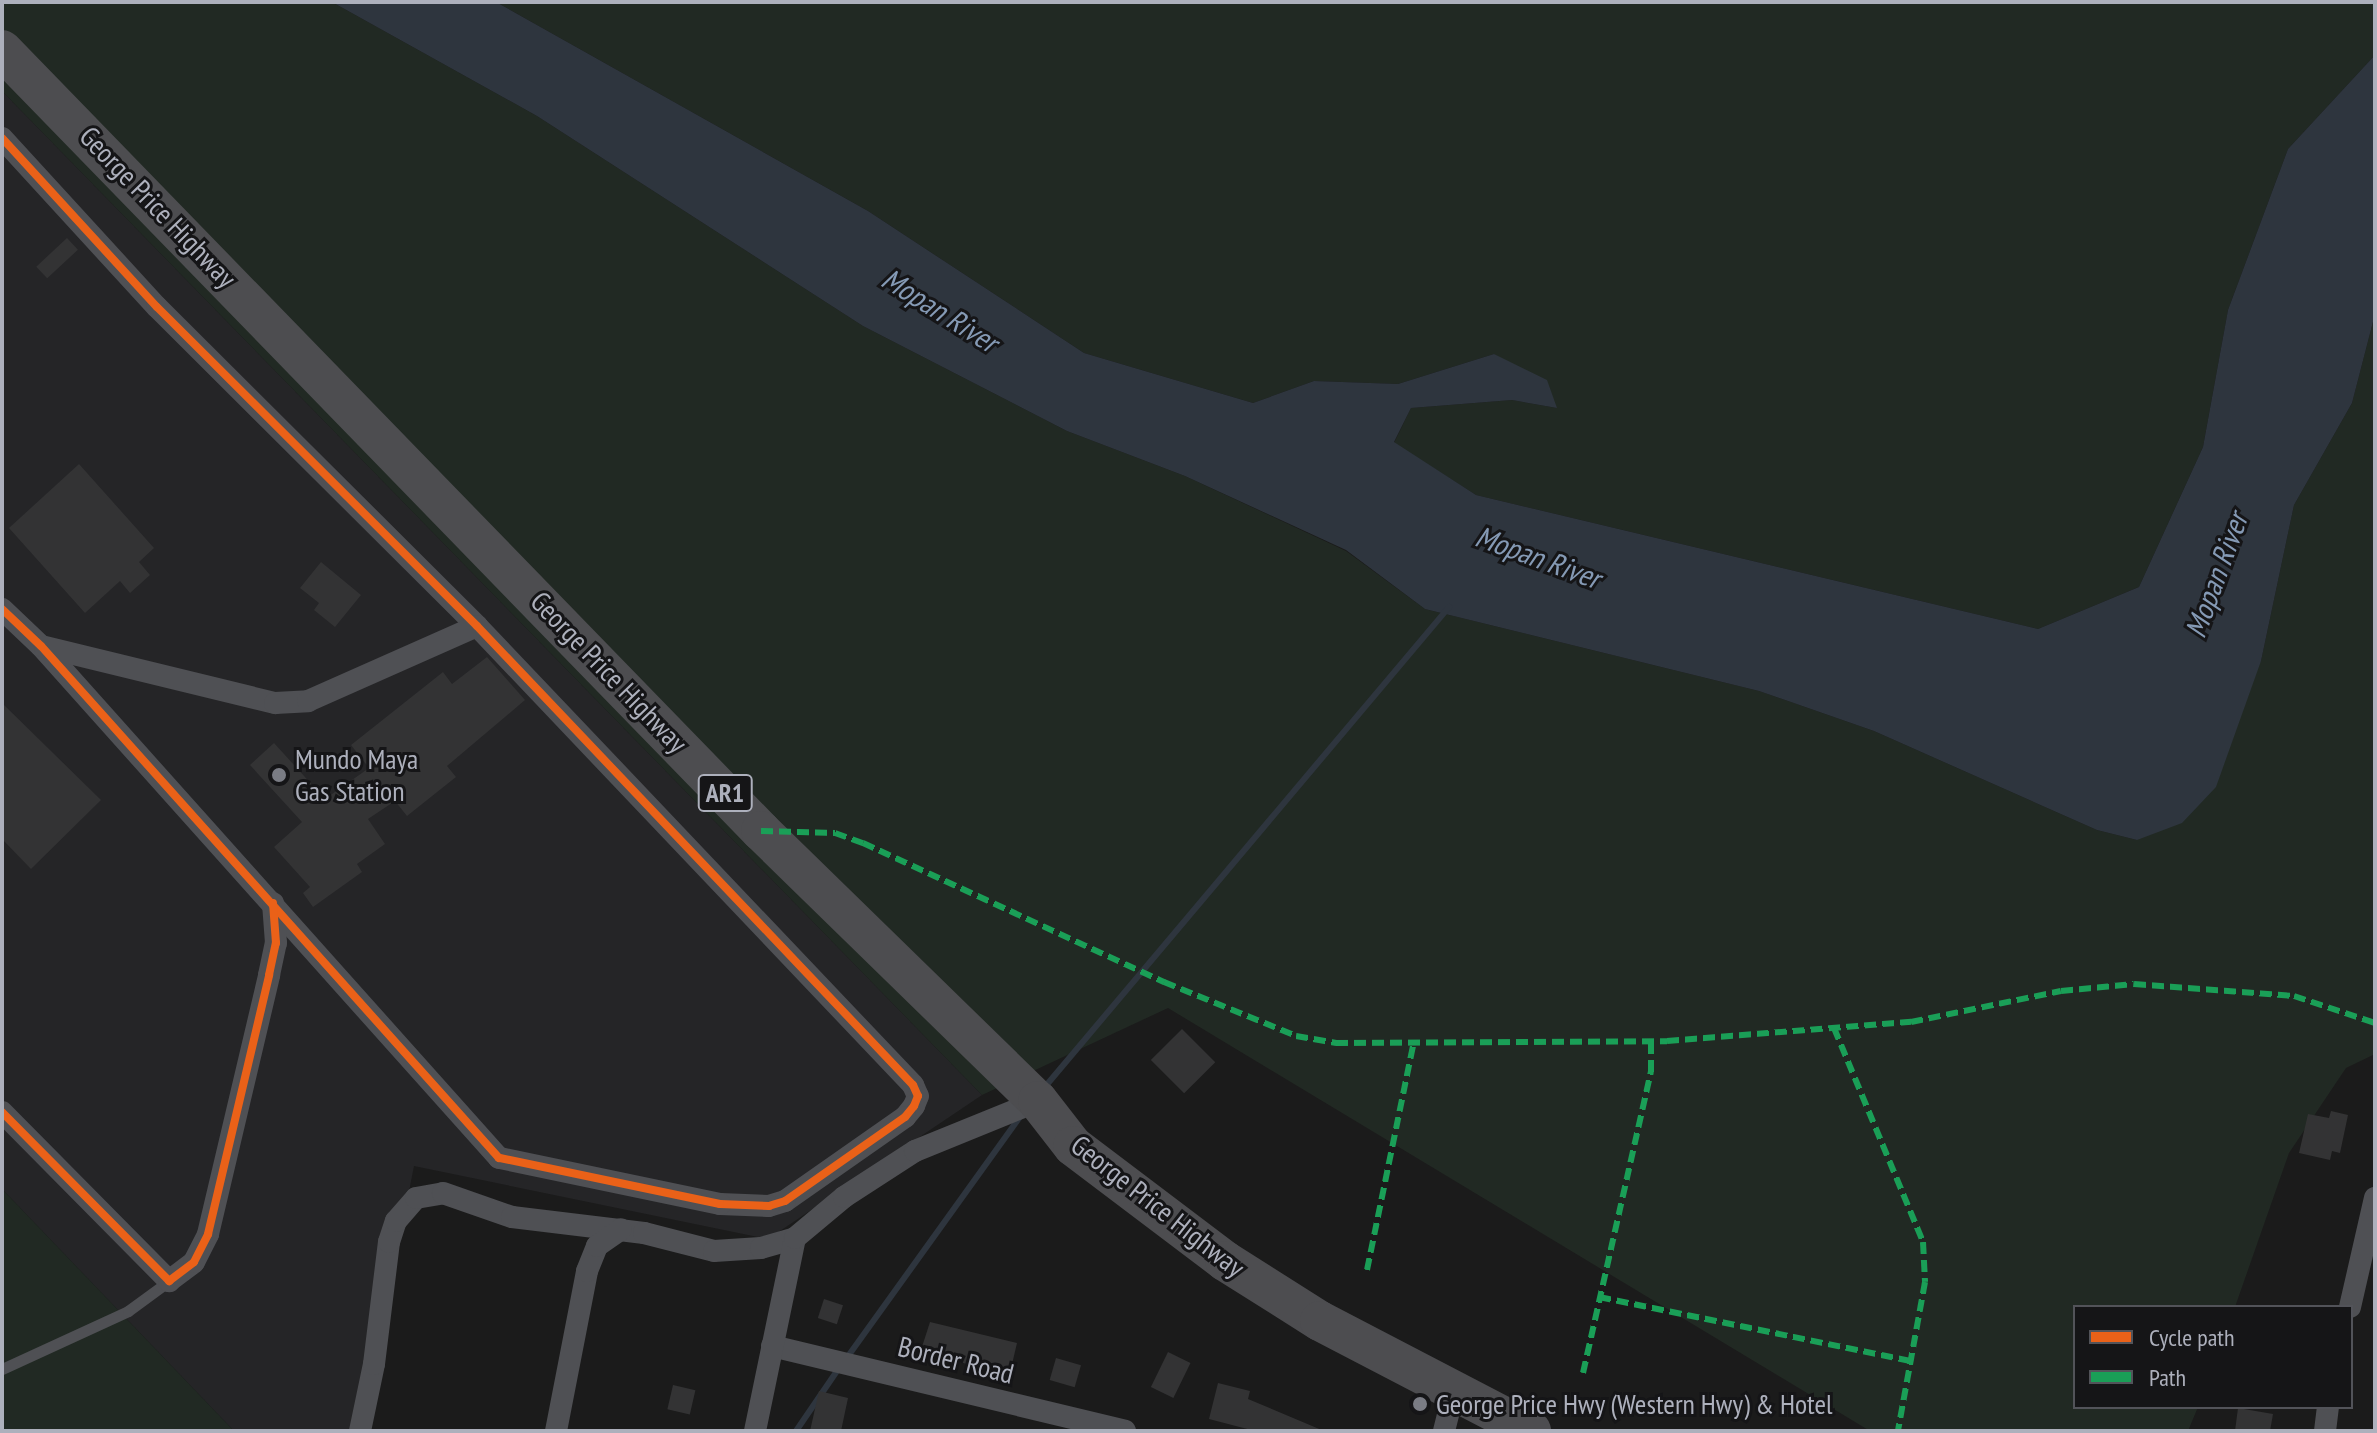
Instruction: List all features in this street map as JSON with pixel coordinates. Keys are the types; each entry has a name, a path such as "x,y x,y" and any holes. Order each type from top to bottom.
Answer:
{"highway":[{"name":"George Price Highway","path":"2,50 761,831 1038,1101 1073,1146 1225,1261 1320,1321 1531,1431"}],"street":[{"path":"2,138 157,307 477,626 913,1085 918,1096 914,1106 905,1117 797,1193 769,1206 720,1204 499,1158 41,646 2,609"},
{"path":"41,646 275,703 321,696 477,626"},
{"path":"2,1112 169,1281 194,1262 208,1234 276,943 273,903"},
{"path":"360,1431 374,1364 389,1242 396,1221 416,1198 443,1193 533,1221 621,1229 714,1251 761,1248 795,1238 844,1197 915,1151 1038,1101"},
{"path":"2350,1305 2375,1198"},
{"path":"556,1431 587,1271 597,1246 621,1229"},
{"path":"755,1431 795,1238"},
{"name":"Border Road","path":"772,1346 1125,1431"},
{"path":"1444,1431 1454,1391"},
{"path":"2325,1431 2328,1409"}],"lane":[{"path":"2,1369 128,1311 169,1281"}],"shaded area":[{"path":"2,2 332,2 537,116 863,326 1067,431 1185,476 1346,551 1425,609 1759,691 1874,731 2097,830 2137,840 2261,661 2294,505 2352,403 2375,314 2375,1054 2346,1068 2289,1153 2236,1305 2073,1305 2073,1409 2197,1409 2188,1431 1870,1431 1168,1008 982,1095 2,91"},
{"path":"496,2 2375,2 2375,55 2288,149 2228,310 2203,447 2139,587 2038,629 1476,495 1394,443 1411,408 1512,400 1557,408 1494,354 1398,384 1314,381 1253,403 1084,353 868,211"},
{"path":"2,91 982,1095 768,1239 414,1166 362,1431 234,1431 2,1189"},
{"path":"2,1189 234,1431 2,1431"}],"water":[{"name":"Mopan River","path":"332,2 496,2 868,211 1084,353 1253,403 1314,381 1398,384 1494,354 1547,380 1557,408 1512,400 1411,408 1394,442 1476,495 2038,629 2139,587 2203,447 2228,310 2288,149 2375,55 2375,314 2352,403 2294,505 2261,661 2216,787 2182,823 2137,840 2097,830 1874,731 1759,691 1425,609 1346,550 1185,476 1067,431 863,326 537,116"}],"building":[{"path":"67,238 78,250 47,278 36,267"},
{"path":"79,464 154,548 139,562 150,575 130,593 120,581 85,613 9,528"},
{"path":"321,562 361,595 335,627 314,610 319,603 300,588"},
{"path":"487,657 525,700 447,766 456,777 407,816 395,801 368,819 385,844 357,864 362,872 313,907 303,893 310,887 274,847 302,822 250,765 274,743 325,799 369,768 351,745 443,672 452,684"},
{"path":"2,703 101,800 31,869 2,839"},
{"path":"1182,1029 1215,1062 1184,1093 1151,1060"},
{"path":"2331,1111 2348,1115 2340,1153 2332,1151 2330,1160 2299,1153 2308,1114 2329,1118"},
{"path":"824,1299 843,1305 837,1324 818,1318"},
{"path":"930,1322 1017,1343 1009,1377 921,1350"},
{"path":"1168,1352 1190,1363 1173,1398 1151,1387"},
{"path":"1056,1358 1081,1365 1075,1387 1050,1380"},
{"path":"1218,1383 1250,1391 1248,1399 1324,1431 1255,1431 1209,1419"},
{"path":"673,1385 695,1390 690,1415 667,1409"},
{"path":"819,1391 848,1398 841,1431 810,1431"},
{"path":"2238,1409 2273,1414 2270,1431 2235,1431"}],"waterway":[{"path":"1044,1088 1449,607"},
{"path":"846,1359 1019,1118"},
{"path":"796,1431 839,1368"}],"marked path":[{"path":"761,831 835,833 863,843 1164,982 1296,1036 1336,1043 1667,1041 1911,1022 2061,991 2134,984 2294,996 2375,1023"},
{"path":"1834,1028 1923,1242 1925,1282 1898,1431"},
{"path":"1583,1373 1651,1072 1651,1041"},
{"path":"1367,1270 1413,1045"},
{"path":"1599,1297 1911,1361"}],"cycle path":[{"path":"2,138 157,307 477,626 913,1085 918,1096 914,1106 905,1117 785,1201 769,1206 720,1204 499,1158 41,646 2,609"},
{"path":"2,1112 169,1281 194,1262 208,1234 269,975 276,943 273,903"}],"place":[{"name":"Mundo Maya Gas Station","path":"279,775"},
{"name":"George Price Hwy (Western Hwy) & Hotel","path":"1420,1404"}]}
